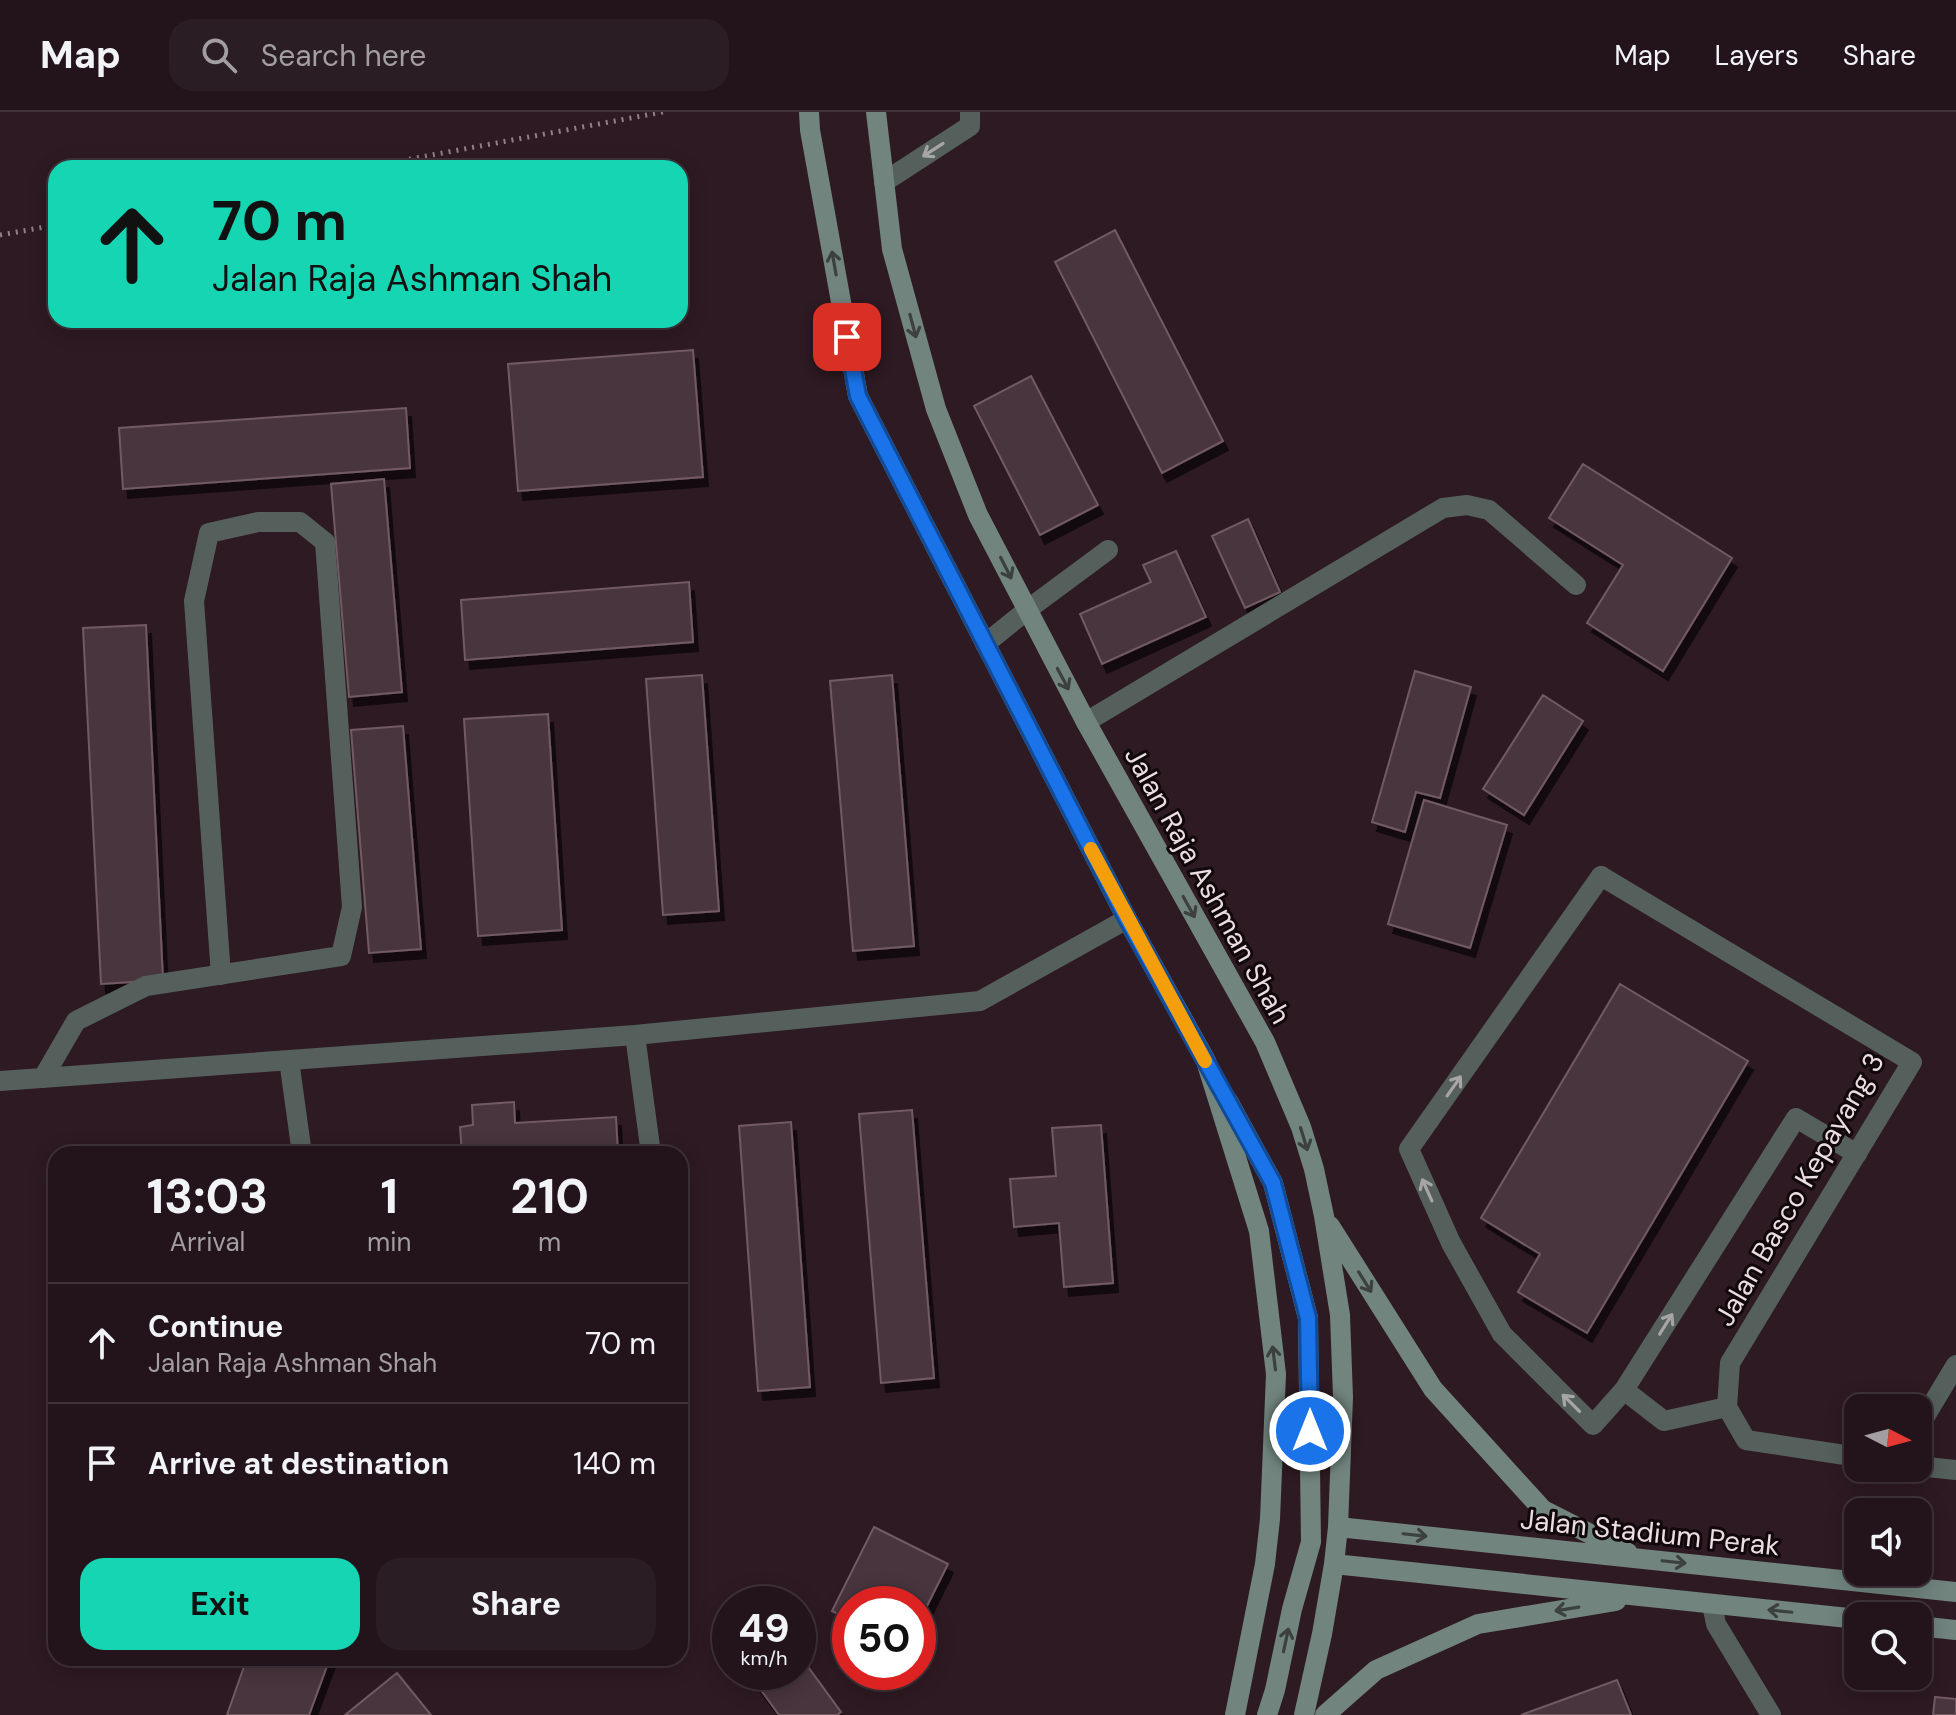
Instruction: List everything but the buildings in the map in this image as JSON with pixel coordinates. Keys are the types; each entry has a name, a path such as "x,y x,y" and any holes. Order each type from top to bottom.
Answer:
{"main road":[{"path":"809,112 858,396 1127,919 1273,1183 1308,1318 1311,1542 1267,1715"},
{"name":"Jalan Raja Ashman Shah","path":"876,112 892,249 936,409 978,515 1086,722 1265,1042 1301,1127 1314,1169 1340,1315 1343,1397 1334,1564 1304,1715"},
{"path":"1206,1061 1259,1231 1276,1374 1265,1564 1235,1715"},
{"path":"1324,1216 1433,1389 1543,1510 1640,1559"},
{"path":"1311,1542 1338,1527"},
{"name":"Jalan Stadium Perak","path":"1338,1527 1956,1592"},
{"path":"1311,1542 1334,1564 1844,1618"},
{"path":"1325,1715 1376,1670 1478,1624 1644,1597"},
{"path":"1932,1627 1956,1630"}],"street":[{"path":"884,182 970,126 970,112"},
{"path":"1086,722 1443,508 1467,505 1489,510 1576,585"},
{"path":"43,1078 76,1021 146,986 221,975 341,956 352,907 325,542 300,522 258,522 209,533 194,601 221,975"},
{"path":"985,644 1108,550"},
{"name":"Jalan Basco Kepayang 3","path":"1624,1390 1593,1425 1502,1334 1451,1243 1409,1149 1601,876 1912,1062 1730,1363 1727,1407"},
{"path":"0,1081 635,1035 980,1001 1127,919"},
{"path":"635,1035 650,1146"},
{"path":"289,1060 301,1146"},
{"path":"1844,1455 1746,1440 1727,1407 1664,1421 1624,1390 1796,1118 1857,1154"},
{"path":"1932,1405 1956,1365"},
{"path":"1932,1467 1956,1470"},
{"path":"1712,1604 1716,1624 1762,1711"}],"path":[{"path":"405,160 663,112"},
{"path":"0,235 48,226"}],"slow traffic":[{"path":"1091,849 1205,1061"}],"route":[{"path":"847,337 858,396 1127,919 1273,1183 1308,1318 1310,1431"}]}
